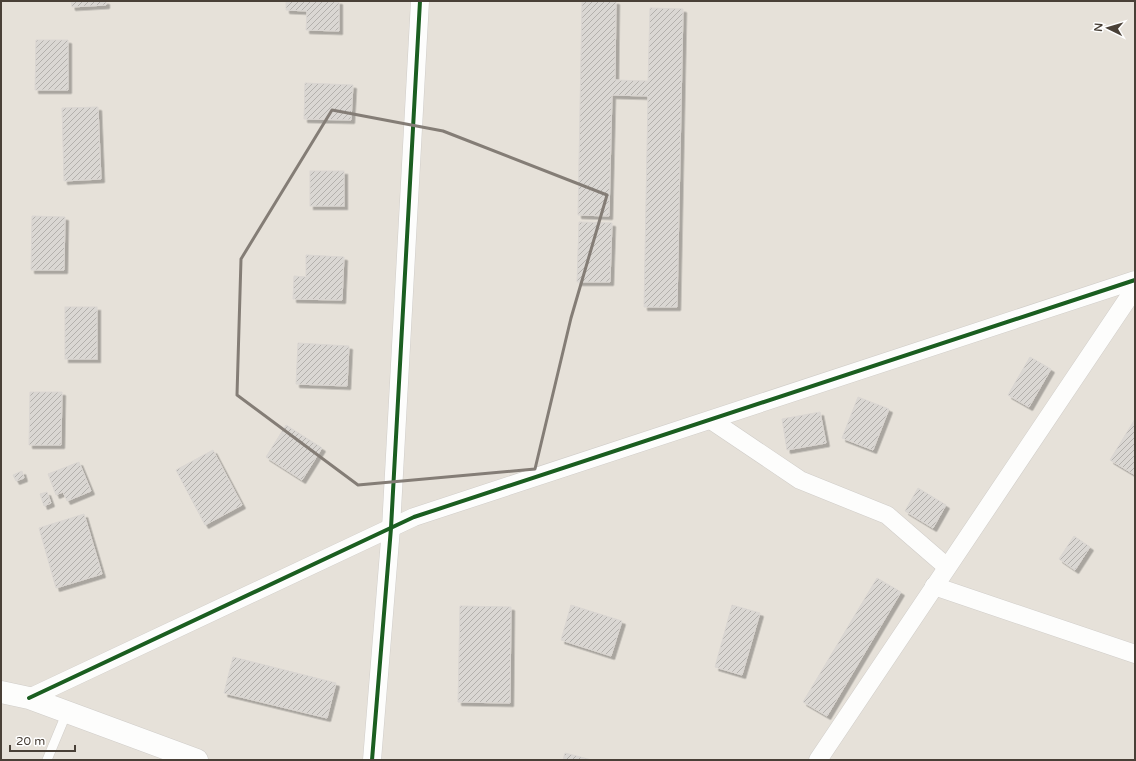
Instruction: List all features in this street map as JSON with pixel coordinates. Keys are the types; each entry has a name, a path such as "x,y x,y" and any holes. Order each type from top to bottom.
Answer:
{"street":[{"path":"372,760 391,528 420,1"},
{"path":"28,698 414,517 1135,280"},
{"path":"818,760 1135,288"},
{"path":"710,420 800,480 887,515 947,567"},
{"path":"934,586 1135,654"},
{"path":"1,692 28,698 197,760"}],"lane":[{"path":"47,760 67,712"}],"highlighted area":[{"path":"332,110 443,131 607,195 571,318 535,469 358,485 237,395 241,259"}],"shaded area":[{"path":"1,1 1135,1 1135,760 1,760"}],"building":[{"path":"71,1 106,1 106,5 72,7"},
{"path":"286,1 339,1 339,31 306,30 307,11 286,10"},
{"path":"582,1 616,1 615,80 648,81 650,8 683,9 677,307 644,307 648,96 612,95 609,216 578,215"},
{"path":"36,40 68,40 68,90 35,90"},
{"path":"305,83 353,85 351,120 304,119"},
{"path":"98,107 101,179 64,181 62,108"},
{"path":"310,171 344,171 344,206 310,206"},
{"path":"32,216 65,217 64,270 31,270"},
{"path":"579,222 612,223 610,282 577,282"},
{"path":"306,255 344,257 342,300 293,299 294,276 306,277"},
{"path":"65,307 97,307 97,359 65,359"},
{"path":"298,343 349,346 347,386 296,384"},
{"path":"1030,357 1051,369 1029,407 1008,395"},
{"path":"30,392 62,392 61,445 29,445"},
{"path":"858,397 889,409 873,450 842,438"},
{"path":"820,412 826,443 787,450 782,419"},
{"path":"1135,419 1135,475 1110,460"},
{"path":"286,425 322,448 302,480 266,457"},
{"path":"213,450 242,505 205,525 176,470"},
{"path":"79,462 91,491 67,501 63,492 56,495 48,474"},
{"path":"22,471 24,478 16,481 13,475"},
{"path":"918,488 946,505 933,528 905,511"},
{"path":"47,492 51,503 44,506 40,494"},
{"path":"84,514 102,574 56,588 39,528"},
{"path":"1074,536 1090,547 1075,570 1059,559"},
{"path":"877,578 901,592 827,716 803,702"},
{"path":"571,605 622,621 611,656 561,640"},
{"path":"732,605 760,613 742,675 715,667"},
{"path":"460,606 511,607 510,703 458,702"},
{"path":"233,657 336,683 327,718 224,693"},
{"path":"565,753 592,760 563,760"}],"cycle path":[{"path":"372,760 391,528 420,1"},
{"path":"29,698 414,517 1135,280"}]}
